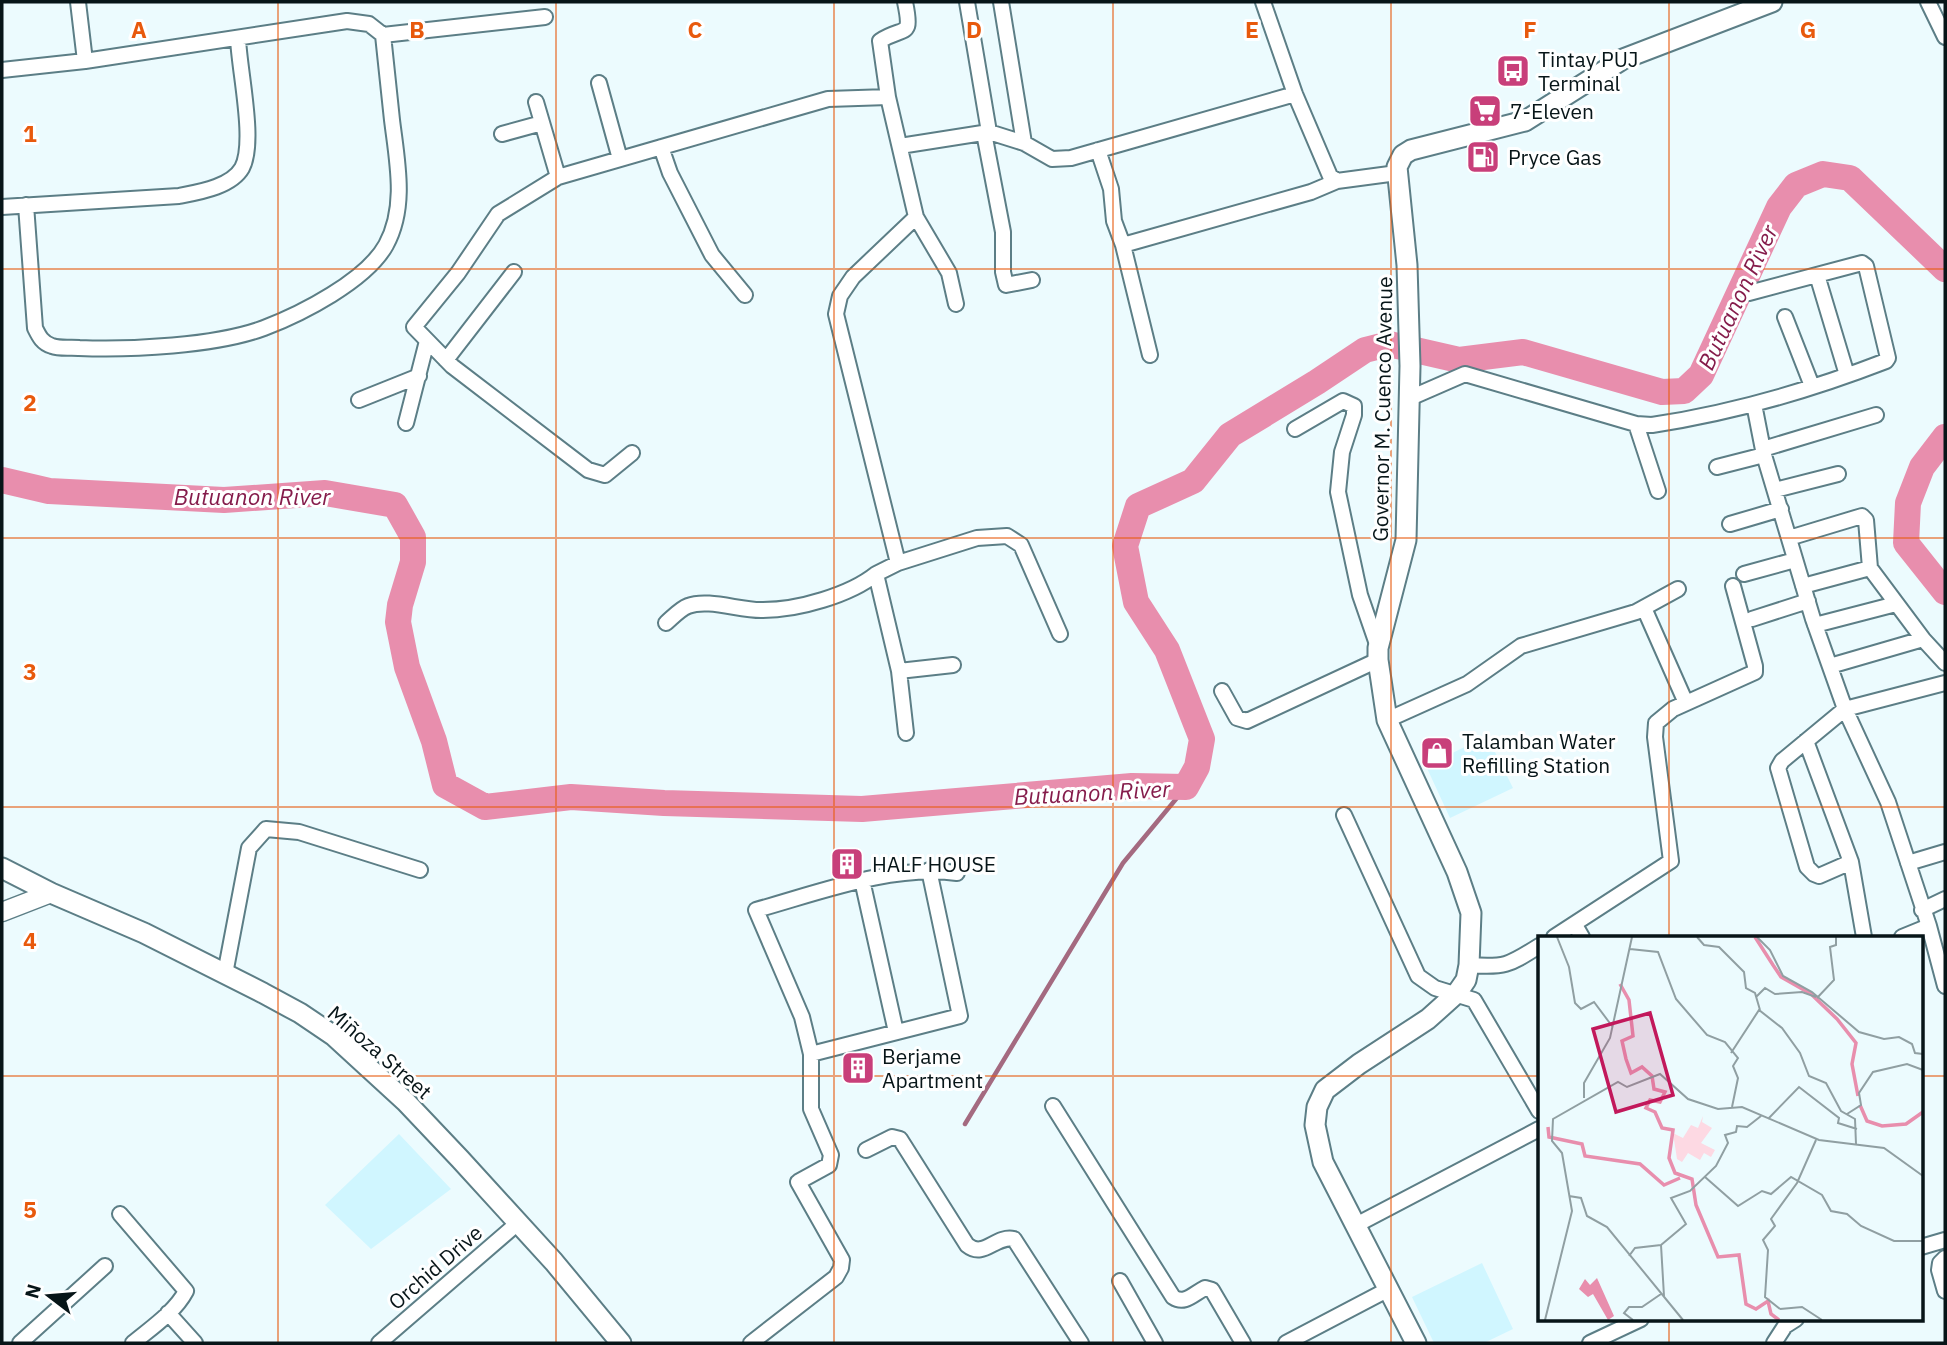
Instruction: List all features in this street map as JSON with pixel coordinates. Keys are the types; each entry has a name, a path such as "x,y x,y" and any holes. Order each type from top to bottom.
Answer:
{"main road":[{"path":"1399,166 1411,150 1525,121 1623,59 1772,2"},
{"name":"Governor M. Cuenco Avenue","path":"1399,166 1407,265 1410,366 1406,540 1378,654 1387,720 1457,872 1471,913 1469,965 1466,980 1457,993 1428,1019 1359,1063 1325,1090 1317,1107 1315,1125 1323,1162 1416,1343"},
{"name":"Miñoza Street","path":"2,868 51,893 144,933 300,1013 351,1051 406,1101 519,1222 621,1343"}],"street":[{"path":"78,2 85,61"},
{"path":"905,2 908,20 904,32 880,41 888,97 916,218 949,273 956,304"},
{"path":"967,2 1003,232 1003,272 1006,285 1032,280"},
{"path":"1000,2 1024,143"},
{"path":"1263,2 1295,94 1330,176 1337,181"},
{"path":"1928,2 1945,37"},
{"path":"383,35 545,17"},
{"path":"2,70 85,61 347,21 374,26 383,35 398,171 399,196 394,228 385,248 369,266 343,286 290,316 239,335 176,344 98,349 53,346 41,341 35,328 26,205"},
{"path":"2,207 179,195 199,192 229,180 242,170 248,139 238,38"},
{"path":"599,83 620,159"},
{"path":"900,146 986,133 1024,143 1052,159 1071,158 1295,94"},
{"path":"632,453 605,475 588,470 446,360 414,327 458,273 498,214 558,177 828,99 888,97"},
{"path":"536,102 558,177"},
{"path":"502,134 542,123"},
{"path":"660,148 712,255 745,295"},
{"path":"1098,150 1111,189 1114,221 1123,245 1150,355"},
{"path":"1123,245 1311,192 1337,181 1399,166"},
{"path":"898,563 836,314 840,296 853,277 916,218"},
{"path":"1409,398 1465,374 1636,424 1652,425 1754,404 1847,375 1888,358 1866,266 1858,263 1749,293"},
{"path":"446,360 514,272"},
{"path":"1817,275 1847,375"},
{"path":"1785,317 1812,386"},
{"path":"407,423 427,341"},
{"path":"359,400 419,376"},
{"path":"1222,691 1237,718 1247,721 1378,654 1360,595 1338,492 1342,452 1354,415 1354,406 1343,401 1295,429"},
{"path":"1754,404 1764,452 1815,625 1845,709 1880,782 1929,926 1945,986"},
{"path":"1717,467 1876,415"},
{"path":"1636,424 1658,491"},
{"path":"1775,490 1839,474"},
{"path":"1730,524 1781,509"},
{"path":"1789,538 1862,516 1866,520 1870,568 1923,639 1945,663"},
{"path":"666,623 690,605 712,604 765,611 802,605 861,587 898,563 977,538 1007,536 1021,545 1059,635"},
{"path":"1744,574 1796,560"},
{"path":"1803,586 1870,568"},
{"path":"876,575 899,671 906,733"},
{"path":"1558,936 1578,931 1671,862 1655,737 1656,723 1673,709 1755,672 1733,586"},
{"path":"1387,720 1467,684 1521,646 1644,608 1678,590"},
{"path":"1752,619 1808,601"},
{"path":"1815,625 1896,604"},
{"path":"1644,608 1686,703"},
{"path":"1830,666 1923,639"},
{"path":"899,671 953,665"},
{"path":"1851,862 1819,876 1807,867 1778,768 1782,761 1845,709 1945,683"},
{"path":"1806,741 1851,862 1864,936"},
{"path":"1344,815 1418,976 1435,988 1474,1000 1538,1109"},
{"path":"225,974 249,848 266,829 299,832 420,870"},
{"path":"1908,863 1945,852"},
{"path":"811,1054 960,1016 929,870"},
{"path":"751,1343 836,1277 842,1260 798,1182 831,1162 831,1155 811,1109 811,1054 802,1017 756,910 862,880 929,870 957,873"},
{"path":"862,880 896,1032"},
{"path":"2,912 51,893"},
{"path":"1922,911 1945,899"},
{"path":"1904,936 1929,926"},
{"path":"1469,965 1497,968 1512,963 1538,947"},
{"path":"1053,1106 1173,1297 1185,1301 1205,1288 1212,1290 1243,1343"},
{"path":"1356,1225 1538,1130"},
{"path":"866,1150 892,1138 900,1139 967,1245 974,1251 981,1251 1002,1239 1014,1239 1081,1343"},
{"path":"120,1214 186,1291 168,1312 133,1343"},
{"name":"Orchid Drive","path":"379,1343 519,1222"},
{"path":"1923,1246 1945,1241"},
{"path":"1945,1258 1940,1263 1939,1270 1945,1291"},
{"path":"20,1343 105,1266"},
{"path":"1120,1281 1155,1343"},
{"path":"1286,1343 1387,1290"},
{"path":"168,1312 195,1343"},
{"path":"1590,1343 1639,1320"},
{"path":"1774,1343 1785,1326 1794,1320"}],"shaded area":[{"path":"1487,736 1513,788 1450,818 1426,766"},
{"path":"399,1134 451,1189 371,1249 325,1205"},
{"path":"1482,1263 1513,1329 1484,1343 1434,1343 1412,1297"}],"waterway":[{"name":"Butuanon River","path":"2,480 49,491 224,500 325,493 395,505 413,537 413,562 400,605 398,622 407,667 434,741 445,785 485,807 571,797 664,803 862,809 1132,786 1186,787 1197,767 1202,739 1167,650 1136,602 1125,546 1138,506 1193,481 1230,435 1365,350 1389,344 1459,360 1523,352 1662,392 1684,391 1701,375 1779,207 1796,185 1823,174 1850,178 1945,269"},
{"name":"Butuanon River","path":"1945,437 1922,467 1908,503 1906,543 1945,592"},
{"path":"965,1124 1123,863 1186,787"}],"place":[{"name":"Tintay PUJ Terminal","path":"1513,71"},
{"name":"7-Eleven","path":"1485,111"},
{"name":"Pryce Gas","path":"1483,157"},
{"name":"Talamban Water Refilling Station","path":"1437,753"},
{"name":"HALF HOUSE","path":"847,864"},
{"name":"Berjame Apartment","path":"858,1068"}]}
